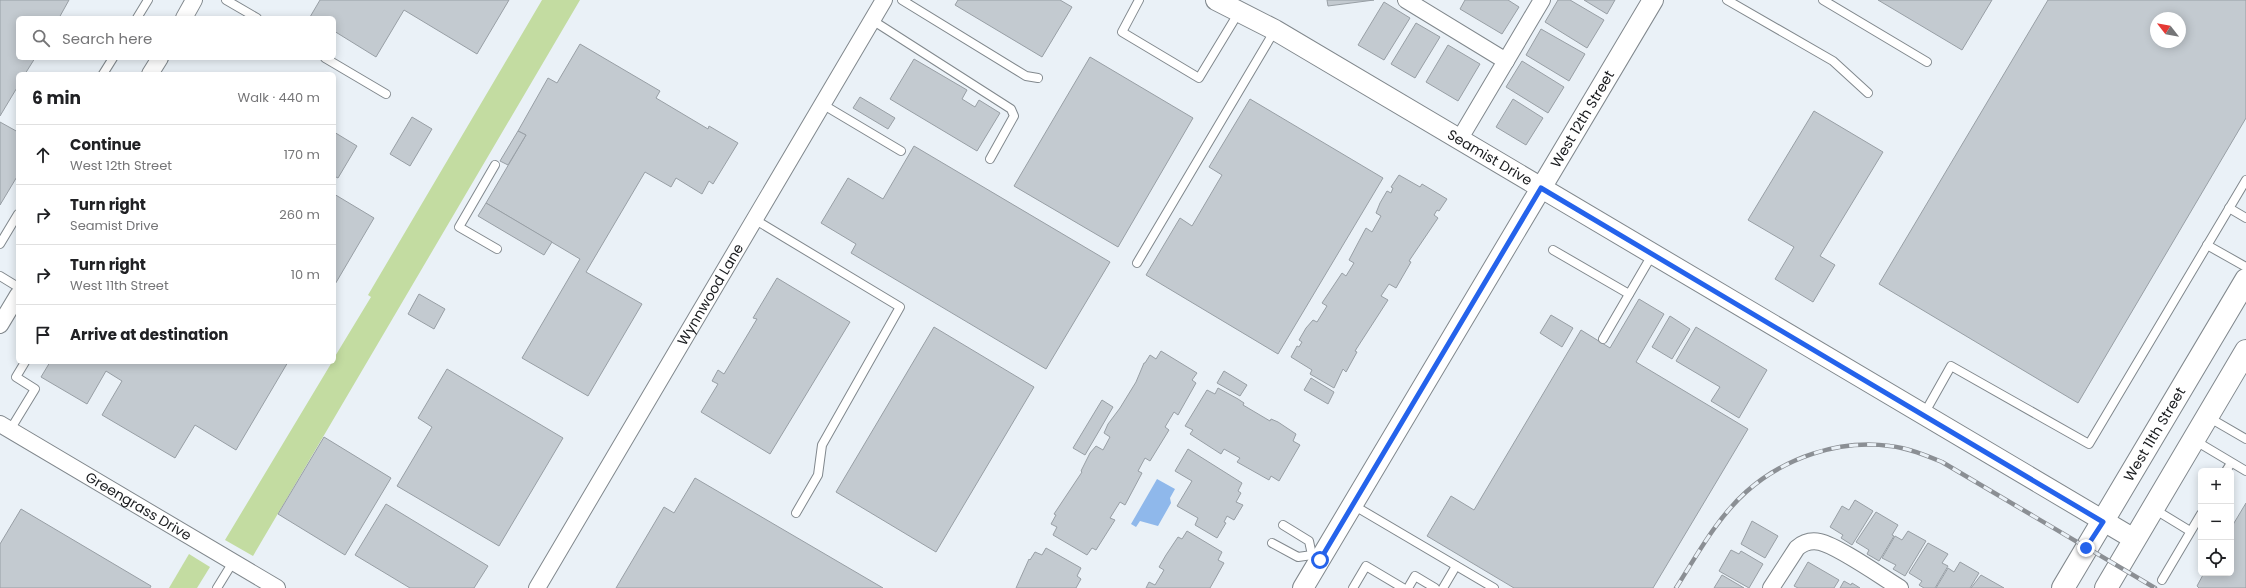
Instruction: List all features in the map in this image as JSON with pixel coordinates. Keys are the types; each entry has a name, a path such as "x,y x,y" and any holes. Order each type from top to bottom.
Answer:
{"main road":[{"name":"West 11th Street","path":"2063,588 2246,280"},
{"path":"2106,588 2207,416 2243,363"}],"street":[{"path":"185,16 194,0"},
{"name":"Wynnwood Lane","path":"537,588 884,0"},
{"name":"Seamist Drive","path":"1216,0 1275,30 1652,255 2134,539"},
{"path":"1406,0 1506,61"},
{"path":"1459,140 1542,0"},
{"name":"West 12th Street","path":"1303,588 1316,557 1353,505 1653,0"},
{"path":"151,72 159,60"},
{"path":"0,325 16,298"},
{"name":"Greengrass Drive","path":"5,427 277,588"},
{"path":"1772,588 1797,548 1803,543 1811,541 1830,546 1900,588"}],"lane":[{"path":"138,16 148,0"},
{"path":"226,0 254,16"},
{"path":"902,0 1026,76 1038,78"},
{"path":"1139,0 1122,32 1199,78 1239,12"},
{"path":"1727,0 1833,61 1868,93"},
{"path":"1823,0 1927,62"},
{"path":"872,20 1011,109 1014,116 990,159"},
{"path":"1137,263 1275,30"},
{"path":"104,72 112,60"},
{"path":"328,60 386,94"},
{"path":"822,104 900,151"},
{"path":"495,165 459,227 497,249"},
{"path":"1923,415 1951,366 2089,444 2246,180"},
{"path":"2229,208 2246,218"},
{"path":"0,244 16,217"},
{"path":"754,219 900,307 822,445 818,475 796,513"},
{"path":"2207,245 2246,267"},
{"path":"1553,250 1630,294"},
{"path":"1603,339 1652,255"},
{"path":"0,276 16,286"},
{"path":"5,427 35,389 16,378 24,364"},
{"path":"2207,416 2246,439"},
{"path":"2194,440 2246,471"},
{"path":"2228,468 2231,463"},
{"path":"1353,505 1494,588"},
{"path":"2153,509 2190,531"},
{"path":"2162,580 2198,519"},
{"path":"1272,543 1298,557 1316,557 1309,541 1282,525"},
{"path":"217,588 233,562"},
{"path":"1353,588 1366,566 1403,588"},
{"path":"1443,588 1456,566"},
{"path":"1408,588 1415,576 1435,588"}],"green space":[{"path":"542,0 580,0 253,556 225,540 331,364 336,364 336,355 371,297 368,295"},
{"path":"189,554 210,567 197,588 169,588"}],"water":[{"path":"1157,479 1175,489 1170,498 1171,503 1158,526 1140,521 1136,527 1131,524"}],"building":[{"path":"0,0 69,0 60,16 16,16 16,60 34,60 26,72 16,72 16,89 0,116"},
{"path":"320,0 509,0 477,54 404,10 376,57 336,32 336,16 311,16"},
{"path":"958,0 1060,0 1072,7 1042,57 955,5"},
{"path":"1327,0 1374,0 1328,6"},
{"path":"1465,0 1508,0 1519,7 1502,34 1460,9"},
{"path":"1558,0 1570,0 1604,20 1587,48 1545,22"},
{"path":"1584,0 1615,0 1607,14"},
{"path":"1878,0 1992,0 1962,50"},
{"path":"2048,0 2246,0 2246,118 2078,403 1879,284"},
{"path":"1384,2 1410,18 1384,60 1358,45"},
{"path":"1416,23 1440,37 1415,78 1391,64"},
{"path":"1541,29 1585,54 1569,81 1526,55"},
{"path":"580,44 660,91 656,98 708,129 709,126 738,143 713,184 709,181 702,194 676,178 671,187 645,172 586,272 642,304 588,396 522,358 580,259 486,203 526,135 518,131 548,78 557,83"},
{"path":"1448,45 1480,64 1458,101 1426,82"},
{"path":"1090,57 1193,118 1118,247 1014,186"},
{"path":"914,59 967,90 962,99 975,107 979,100 1000,113 977,151 890,99"},
{"path":"1522,61 1564,87 1548,113 1506,87"},
{"path":"860,97 895,118 888,129 853,108"},
{"path":"1250,99 1383,178 1278,354 1146,275 1180,218 1192,226 1222,175 1209,167"},
{"path":"1513,99 1543,118 1526,145 1496,127"},
{"path":"1814,111 1883,152 1820,256 1835,265 1813,302 1775,279 1794,247 1748,220"},
{"path":"412,117 432,129 410,166 390,154"},
{"path":"0,122 16,131 16,178 0,205"},
{"path":"518,131 526,135 508,165 500,161"},
{"path":"336,133 357,146 338,178 336,177"},
{"path":"914,146 1110,262 1046,369 851,253 856,244 821,223 848,178 883,199"},
{"path":"1399,175 1420,187 1422,184 1447,199 1439,211 1437,210 1434,215 1438,218 1409,261 1411,262 1396,288 1389,284 1381,296 1388,300 1355,351 1357,352 1346,372 1343,369 1334,388 1310,374 1312,370 1291,357 1297,346 1299,347 1302,342 1299,340 1306,328 1313,320 1317,322 1327,306 1322,303 1342,273 1346,276 1354,263 1349,260 1366,228 1372,232 1381,216 1376,213 1380,203 1387,191 1391,193 1393,188 1391,187"},
{"path":"336,195 374,218 336,283"},
{"path":"486,203 552,242 544,255 478,216"},
{"path":"777,278 850,322 770,454 701,412 718,384 712,381 718,370 724,374 757,319 753,318"},
{"path":"419,294 445,309 434,329 408,314"},
{"path":"1639,299 1664,314 1636,362 1748,429 1653,588 1514,588 1427,536 1451,496 1474,510 1581,330 1610,348"},
{"path":"1551,315 1573,328 1562,347 1540,333"},
{"path":"1670,316 1690,329 1672,359 1652,347"},
{"path":"934,327 1034,387 936,552 836,492"},
{"path":"1696,327 1767,370 1739,418 1711,401 1720,387 1676,361"},
{"path":"1161,351 1197,373 1192,380 1196,383 1178,415 1174,412 1165,427 1169,430 1150,461 1145,458 1138,471 1142,473 1125,505 1120,502 1110,518 1115,520 1096,550 1092,548 1087,555 1053,535 1057,527 1051,524 1056,515 1054,514 1082,472 1081,471 1090,453 1096,446 1103,450 1110,437 1104,433 1108,424 1136,382 1144,363 1150,355 1156,359"},
{"path":"49,364 287,364 236,450 195,425 175,458 102,415 122,381 106,371 87,404 41,377"},
{"path":"447,369 563,438 499,546 397,486 432,427 418,418"},
{"path":"1224,371 1247,385 1240,396 1217,383"},
{"path":"1311,378 1334,392 1328,404 1304,390"},
{"path":"1218,388 1238,399 1244,403 1243,405 1270,421 1271,419 1278,422 1296,434 1293,441 1300,445 1279,481 1271,476 1269,480 1237,462 1240,458 1224,449 1221,454 1190,434 1193,430 1185,426 1207,390 1215,394"},
{"path":"1102,400 1113,407 1085,455 1073,448"},
{"path":"324,437 391,478 345,555 278,514"},
{"path":"1188,449 1242,483 1238,491 1241,493 1236,502 1243,505 1234,520 1227,516 1224,522 1226,523 1217,538 1195,525 1198,518 1177,506 1192,481 1175,471"},
{"path":"695,478 883,588 616,588 664,507 674,513"},
{"path":"1855,500 1873,511 1852,545 1841,538 1843,535 1830,527 1842,506 1849,510"},
{"path":"2246,503 2246,588 2199,588 2197,586 2202,576 2234,576 2234,523"},
{"path":"386,504 488,566 474,588 410,588 355,555"},
{"path":"21,509 151,586 150,588 0,588 0,544"},
{"path":"1876,512 1898,525 1892,535 1894,536 1879,561 1867,554 1869,550 1856,542"},
{"path":"1752,521 1778,536 1765,558 1741,544"},
{"path":"1187,531 1222,552 1218,560 1224,563 1210,588 1146,588 1149,582 1155,585 1164,570 1159,567 1166,555 1178,537 1182,539"},
{"path":"1908,531 1926,541 1905,576 1893,569 1896,565 1882,558 1895,536 1902,540"},
{"path":"1928,543 1948,554 1942,563 1948,566 1935,588 1924,588 1919,585 1922,581 1909,573"},
{"path":"1046,548 1081,568 1077,576 1081,579 1076,588 1016,588 1029,559 1030,560 1035,552 1042,555"},
{"path":"1731,550 1739,554 1741,551 1763,564 1749,588 1719,571"},
{"path":"1808,562 1839,580 1834,588 1798,588 1794,586"},
{"path":"1960,562 1979,573 1970,588 1936,588 1948,568 1954,572"},
{"path":"1722,575 1744,588 1714,588"},
{"path":"1981,575 2004,588 1971,588"},
{"path":"1844,581 1851,585 1852,583 1860,588 1840,588"}],"railway":[{"path":"1676,588 1708,537 1726,513 1746,492 1777,469 1813,454 1851,445 1890,446 1903,448 1942,462 2155,588"}],"route":[{"path":"1320,560 1541,188 2103,522 2086,548"}]}
